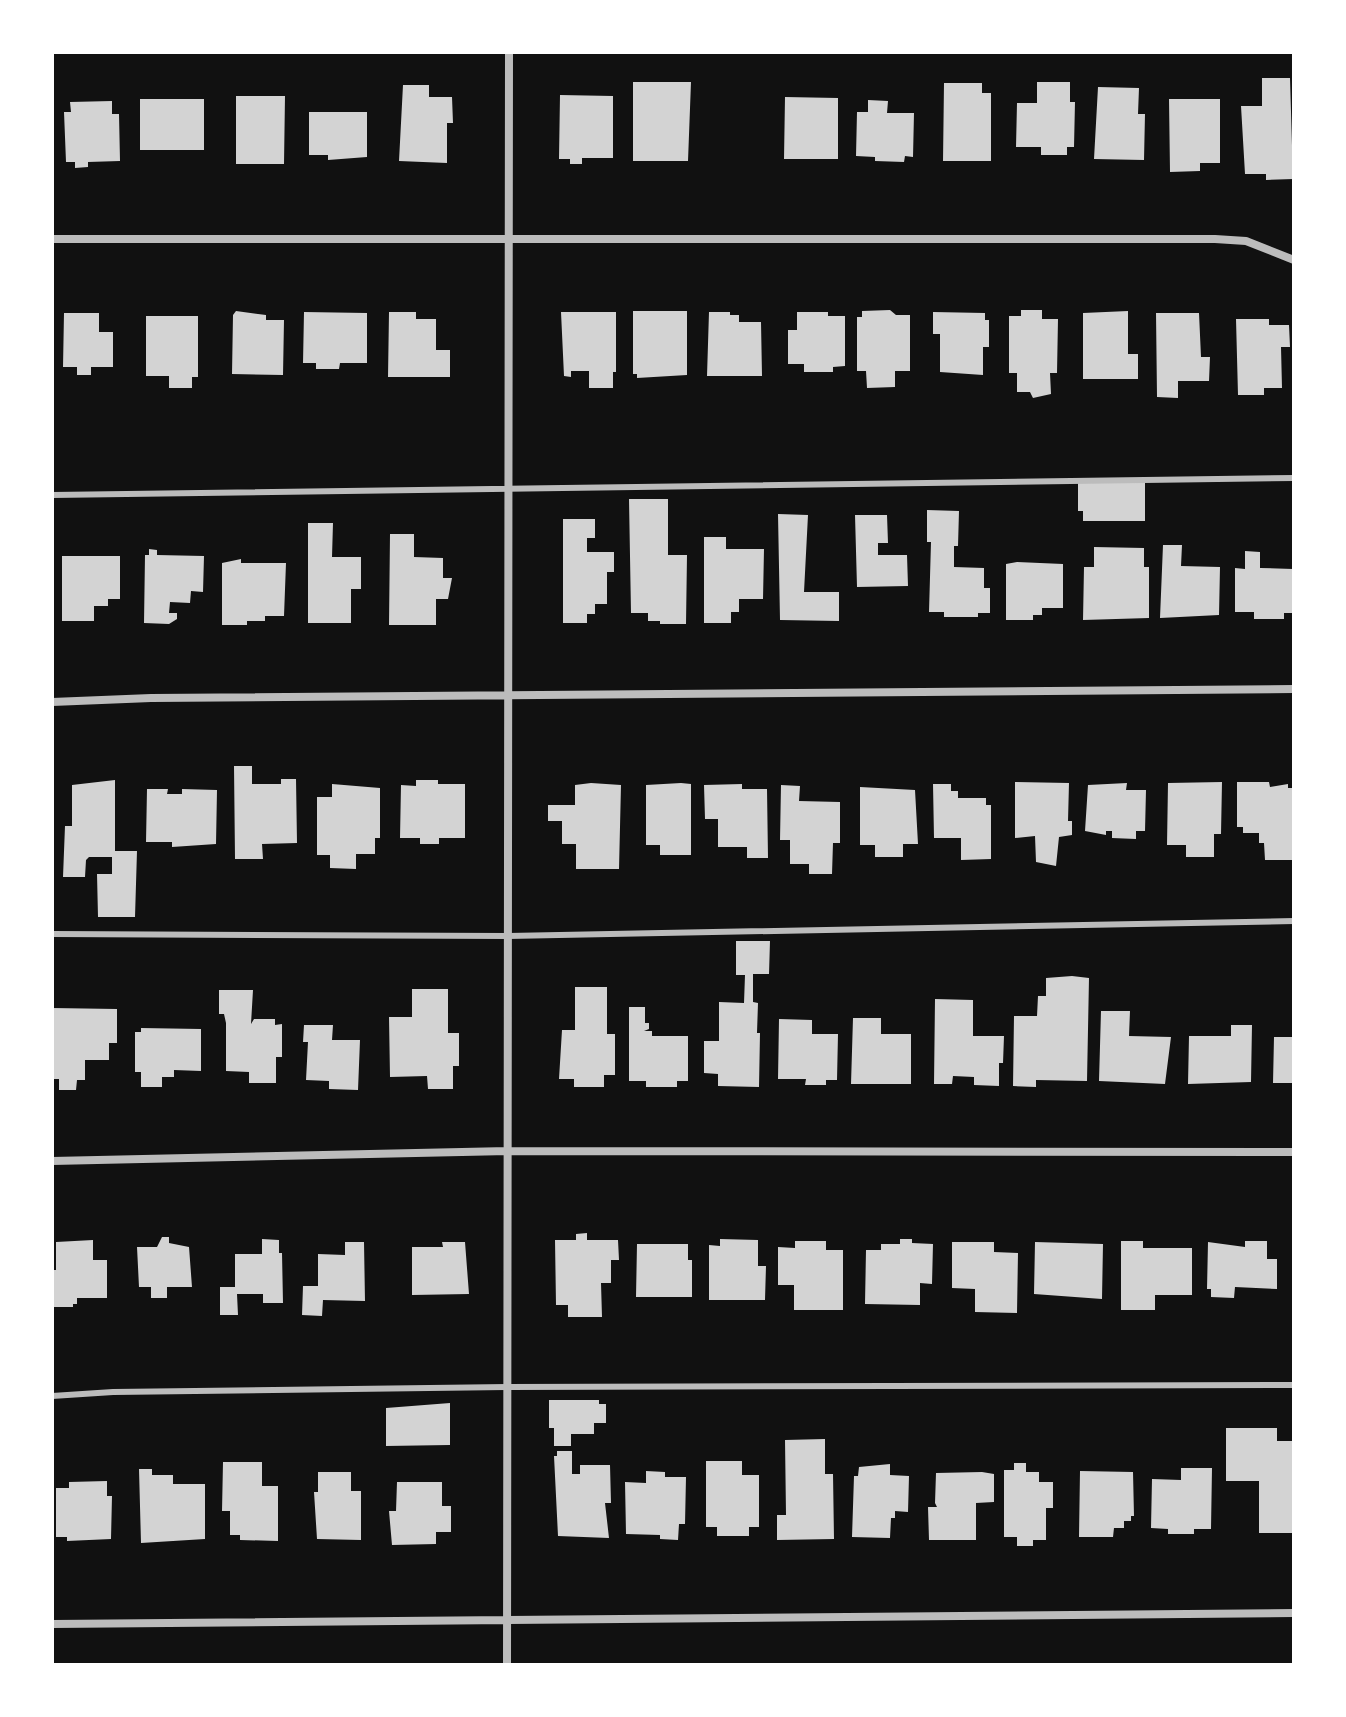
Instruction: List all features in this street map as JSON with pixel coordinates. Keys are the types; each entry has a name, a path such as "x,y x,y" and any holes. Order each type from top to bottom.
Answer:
{"street":[{"path":"507,1665 509,52"},
{"path":"52,239 1215,239 1246,241 1294,260"},
{"path":"52,702 151,698 1294,689"},
{"path":"52,1161 508,1151 1294,1152"},
{"path":"52,1624 1294,1613"}],"lane":[{"path":"52,495 1294,478"},
{"path":"52,934 508,936 1294,921"},
{"path":"52,1396 113,1392 507,1387 1294,1385"}],"building":[{"path":"1262,78 1290,78 1293,179 1266,180 1266,174 1245,174 1241,106 1262,106"},
{"path":"633,82 691,82 688,161 633,161"},
{"path":"1037,82 1070,82 1070,102 1075,102 1074,147 1067,147 1067,155 1041,155 1041,147 1016,147 1017,103 1037,103"},
{"path":"944,83 982,83 982,93 991,93 991,161 943,161"},
{"path":"403,85 429,85 429,97 452,97 453,123 447,123 447,163 399,161"},
{"path":"1098,87 1139,88 1138,114 1145,114 1144,160 1094,159"},
{"path":"560,95 613,96 613,158 582,158 582,164 570,164 570,159 559,159"},
{"path":"236,96 285,96 284,164 236,164"},
{"path":"785,97 838,98 838,159 784,159"},
{"path":"140,99 204,99 204,150 140,150"},
{"path":"1169,99 1220,99 1220,163 1200,163 1200,171 1170,172"},
{"path":"868,100 888,101 887,113 914,113 913,157 905,156 904,162 875,161 875,157 856,156 857,112 868,112"},
{"path":"112,101 112,114 119,114 120,161 88,162 88,167 75,168 75,162 66,162 64,112 71,112 70,102"},
{"path":"309,112 367,112 367,157 328,160 328,155 309,155"},
{"path":"890,310 896,315 910,315 910,371 895,371 895,387 867,388 866,371 857,371 857,317 862,317 862,311"},
{"path":"1021,310 1042,310 1042,319 1058,319 1057,373 1050,373 1051,394 1033,398 1030,392 1017,392 1017,373 1009,373 1009,316 1021,316"},
{"path":"236,311 266,315 266,320 284,320 283,375 232,374 233,315"},
{"path":"633,311 687,311 687,375 637,378 637,374 633,374"},
{"path":"1128,311 1128,354 1138,354 1138,379 1083,379 1083,313"},
{"path":"304,312 367,313 367,363 340,363 339,369 316,369 316,363 303,363"},
{"path":"389,312 416,312 416,319 436,319 436,350 450,350 450,377 388,377"},
{"path":"561,312 616,312 613,388 589,388 589,371 571,371 571,377 564,376"},
{"path":"709,312 739,315 739,322 761,322 762,376 707,376"},
{"path":"797,312 828,312 828,316 845,316 845,366 833,367 833,372 804,372 804,364 788,364 788,330 797,330"},
{"path":"933,312 985,313 985,320 989,320 989,347 983,347 983,375 940,372 940,334 933,334"},
{"path":"64,313 99,313 99,332 113,332 113,367 91,367 91,375 77,375 77,367 63,367"},
{"path":"1156,313 1199,313 1201,357 1210,357 1209,381 1178,381 1178,398 1157,397"},
{"path":"146,316 198,316 198,377 192,377 192,388 169,388 169,376 146,376"},
{"path":"1236,319 1269,319 1269,325 1289,325 1290,347 1281,347 1282,388 1264,388 1264,395 1238,395"},
{"path":"1078,481 1145,481 1145,521 1083,521 1083,511 1078,511"},
{"path":"629,499 668,499 668,555 687,555 686,624 660,624 660,621 648,621 648,613 631,613"},
{"path":"927,510 959,511 954,567 984,568 984,588 990,588 990,613 978,613 978,617 944,617 944,612 929,612 931,542 927,542"},
{"path":"778,514 808,515 804,592 839,592 839,621 780,620"},
{"path":"855,515 887,515 888,543 878,543 878,555 907,555 908,586 857,587"},
{"path":"563,519 595,519 595,538 587,538 587,552 614,552 614,572 607,572 607,604 595,604 595,614 587,614 587,623 563,623"},
{"path":"308,523 333,523 332,557 361,557 361,589 351,589 351,623 308,623"},
{"path":"390,534 414,534 414,557 443,558 443,578 452,578 448,599 436,599 436,625 389,625"},
{"path":"704,537 726,537 726,549 764,549 763,599 739,599 739,612 731,612 731,623 704,623"},
{"path":"1163,545 1182,545 1181,566 1220,567 1219,615 1160,618"},
{"path":"1094,547 1144,548 1144,567 1149,567 1149,618 1083,620 1084,567 1094,567"},
{"path":"149,549 157,550 157,555 204,556 203,592 191,591 190,603 170,602 169,613 177,613 177,619 169,624 144,623 145,555 149,555"},
{"path":"1245,551 1260,552 1260,568 1293,569 1292,613 1284,613 1284,619 1254,619 1254,612 1235,612 1235,568 1245,569"},
{"path":"62,556 120,556 120,599 108,599 108,606 94,606 94,621 62,621"},
{"path":"241,559 241,563 286,563 284,616 265,616 265,621 247,621 247,625 222,625 222,563"},
{"path":"1006,564 1063,564 1063,608 1042,608 1042,615 1033,615 1033,620 1006,620"},
{"path":"234,766 252,766 252,784 281,784 281,779 296,779 297,843 262,844 263,859 235,859"},
{"path":"115,780 115,851 137,851 135,917 98,917 97,874 112,874 112,857 89,857 85,877 63,877 65,826 72,826 72,785"},
{"path":"416,780 465,784 465,838 439,838 439,844 420,844 420,838 400,838 401,785 416,786"},
{"path":"1015,782 1069,783 1068,821 1072,821 1072,835 1059,837 1056,866 1036,862 1035,836 1015,838"},
{"path":"1222,782 1221,834 1214,834 1214,857 1186,857 1186,845 1167,845 1168,783"},
{"path":"1237,782 1269,782 1270,787 1288,784 1288,788 1294,788 1294,860 1265,860 1264,843 1259,843 1259,833 1243,833 1243,827 1237,827"},
{"path":"1127,783 1126,790 1146,790 1145,831 1136,831 1136,839 1112,838 1112,831 1106,831 1106,835 1085,831 1088,785"},
{"path":"332,784 380,788 380,838 375,838 375,854 356,854 356,869 330,868 330,855 317,855 317,797 332,797"},
{"path":"691,784 691,855 660,855 660,845 646,845 646,785"},
{"path":"742,784 742,789 767,789 768,858 747,858 747,847 718,847 718,819 705,819 704,785"},
{"path":"933,784 951,784 951,791 958,791 958,798 986,798 986,805 991,805 991,859 961,860 961,838 934,838"},
{"path":"575,785 621,785 619,869 576,869 576,844 562,844 562,821 548,821 548,805 575,805"},
{"path":"781,785 800,786 799,801 840,802 840,843 833,843 832,874 809,874 809,864 790,864 790,840 780,840"},
{"path":"860,787 915,790 918,844 903,844 903,857 875,857 875,845 860,845"},
{"path":"147,789 168,789 167,794 182,794 182,789 217,790 216,844 172,847 172,842 146,842"},
{"path":"736,941 770,941 769,974 753,974 753,1002 758,1003 757,1033 760,1033 759,1087 718,1086 718,1074 704,1073 704,1041 719,1041 719,1002 744,1003 745,975 736,975"},
{"path":"1046,978 1089,978 1087,1081 1036,1080 1036,1087 1013,1086 1014,1016 1037,1016 1038,996 1046,996"},
{"path":"575,987 607,987 607,1034 615,1034 615,1075 604,1075 604,1087 574,1087 574,1079 559,1079 562,1030 575,1030"},
{"path":"412,989 448,989 448,1033 459,1033 459,1066 453,1066 453,1089 428,1089 427,1076 390,1077 389,1017 412,1017"},
{"path":"219,990 253,990 251,1024 254,1019 275,1019 275,1025 282,1024 282,1057 276,1057 276,1083 249,1083 249,1072 226,1071 226,1023 224,1014 219,1014"},
{"path":"935,999 973,1000 973,1036 1004,1036 999,1086 974,1085 974,1077 953,1076 952,1084 934,1084"},
{"path":"629,1007 645,1007 645,1023 649,1023 649,1029 644,1031 652,1031 652,1036 688,1036 688,1081 677,1081 677,1087 646,1087 646,1081 629,1081"},
{"path":"52,1008 117,1009 117,1043 109,1043 109,1060 85,1060 85,1080 77,1080 76,1090 59,1090 59,1079 52,1079"},
{"path":"1101,1011 1130,1011 1129,1036 1171,1037 1165,1084 1099,1081"},
{"path":"853,1018 881,1018 881,1034 911,1034 911,1084 851,1084"},
{"path":"779,1019 812,1020 812,1034 838,1034 837,1080 826,1080 826,1085 805,1085 806,1079 778,1079"},
{"path":"304,1025 333,1025 332,1040 360,1040 358,1090 329,1089 329,1081 306,1080 308,1042 303,1042"},
{"path":"1231,1025 1252,1025 1251,1082 1188,1084 1189,1036 1231,1036"},
{"path":"141,1028 201,1029 201,1071 174,1070 174,1077 162,1077 162,1087 141,1087 141,1072 135,1072 135,1032 141,1032"},
{"path":"1274,1037 1294,1037 1294,1083 1273,1083"},
{"path":"587,1233 587,1240 618,1240 619,1260 611,1260 611,1283 601,1283 602,1317 568,1317 568,1305 556,1305 555,1240 576,1240 576,1234"},
{"path":"162,1237 169,1237 169,1243 189,1247 192,1287 167,1287 167,1298 151,1298 151,1287 139,1287 137,1247 157,1247"},
{"path":"262,1239 279,1240 283,1303 263,1303 263,1294 237,1294 238,1315 220,1315 220,1287 235,1287 235,1254 262,1254"},
{"path":"720,1239 758,1240 758,1266 766,1266 765,1300 709,1300 709,1245 720,1246"},
{"path":"900,1239 933,1244 932,1284 920,1283 920,1305 865,1304 866,1250 881,1250 881,1244 900,1244"},
{"path":"93,1240 93,1260 107,1260 107,1298 77,1298 77,1304 73,1307 52,1307 56,1242"},
{"path":"795,1241 826,1241 826,1250 843,1250 843,1310 794,1310 794,1285 778,1285 778,1247 795,1248"},
{"path":"1121,1241 1143,1241 1143,1248 1192,1248 1192,1295 1155,1295 1155,1310 1121,1310"},
{"path":"1245,1241 1267,1241 1267,1259 1277,1259 1277,1289 1235,1287 1234,1298 1211,1297 1211,1289 1207,1289 1208,1242 1245,1247"},
{"path":"345,1242 364,1242 365,1301 323,1300 322,1316 302,1315 303,1286 318,1286 318,1254 345,1255"},
{"path":"442,1242 465,1242 469,1294 412,1295 412,1247 443,1247"},
{"path":"952,1242 994,1242 994,1252 1018,1253 1017,1313 975,1312 975,1289 952,1288"},
{"path":"1035,1242 1103,1244 1102,1299 1034,1294"},
{"path":"637,1244 688,1244 688,1260 692,1260 692,1297 636,1297"},
{"path":"549,1400 599,1400 599,1404 606,1404 606,1423 594,1423 594,1434 571,1434 571,1446 554,1446 554,1428 549,1428"},
{"path":"450,1403 450,1445 386,1446 386,1408"},
{"path":"1226,1428 1277,1428 1277,1441 1293,1441 1293,1533 1259,1533 1259,1481 1226,1481"},
{"path":"825,1439 825,1474 833,1474 834,1539 777,1540 777,1515 786,1515 785,1440"},
{"path":"557,1451 572,1451 572,1474 580,1474 580,1465 610,1465 611,1503 605,1503 609,1538 558,1536 554,1456 557,1456"},
{"path":"706,1461 742,1461 742,1475 759,1475 759,1527 749,1527 749,1536 717,1536 717,1527 706,1527"},
{"path":"223,1462 262,1462 262,1486 278,1486 278,1541 240,1540 240,1535 230,1535 230,1511 222,1511"},
{"path":"1014,1463 1026,1463 1026,1472 1039,1472 1039,1482 1053,1482 1053,1508 1046,1508 1046,1540 1033,1540 1033,1546 1017,1546 1017,1537 1004,1537 1004,1470 1014,1470"},
{"path":"890,1464 890,1475 909,1476 908,1512 895,1511 895,1518 891,1518 890,1538 852,1537 854,1476 858,1476 859,1467"},
{"path":"1181,1468 1212,1468 1211,1529 1194,1529 1194,1534 1168,1534 1168,1529 1151,1528 1152,1479 1181,1480"},
{"path":"139,1469 152,1469 152,1475 173,1475 173,1484 205,1484 205,1539 141,1543"},
{"path":"646,1471 665,1472 665,1477 686,1477 685,1524 679,1524 678,1540 660,1539 660,1535 626,1534 625,1482 646,1483"},
{"path":"1080,1471 1133,1472 1134,1516 1131,1516 1131,1521 1124,1521 1124,1528 1114,1528 1113,1537 1079,1537"},
{"path":"318,1472 351,1472 351,1491 361,1491 361,1540 317,1539 314,1492 318,1492"},
{"path":"936,1473 994,1474 994,1502 976,1503 976,1540 929,1540 928,1507 937,1507"},
{"path":"107,1481 107,1496 112,1496 111,1539 67,1541 67,1537 56,1537 56,1488 69,1488 69,1482"},
{"path":"397,1482 442,1482 442,1506 451,1506 451,1532 436,1532 436,1544 392,1545 389,1511 396,1511"}]}
